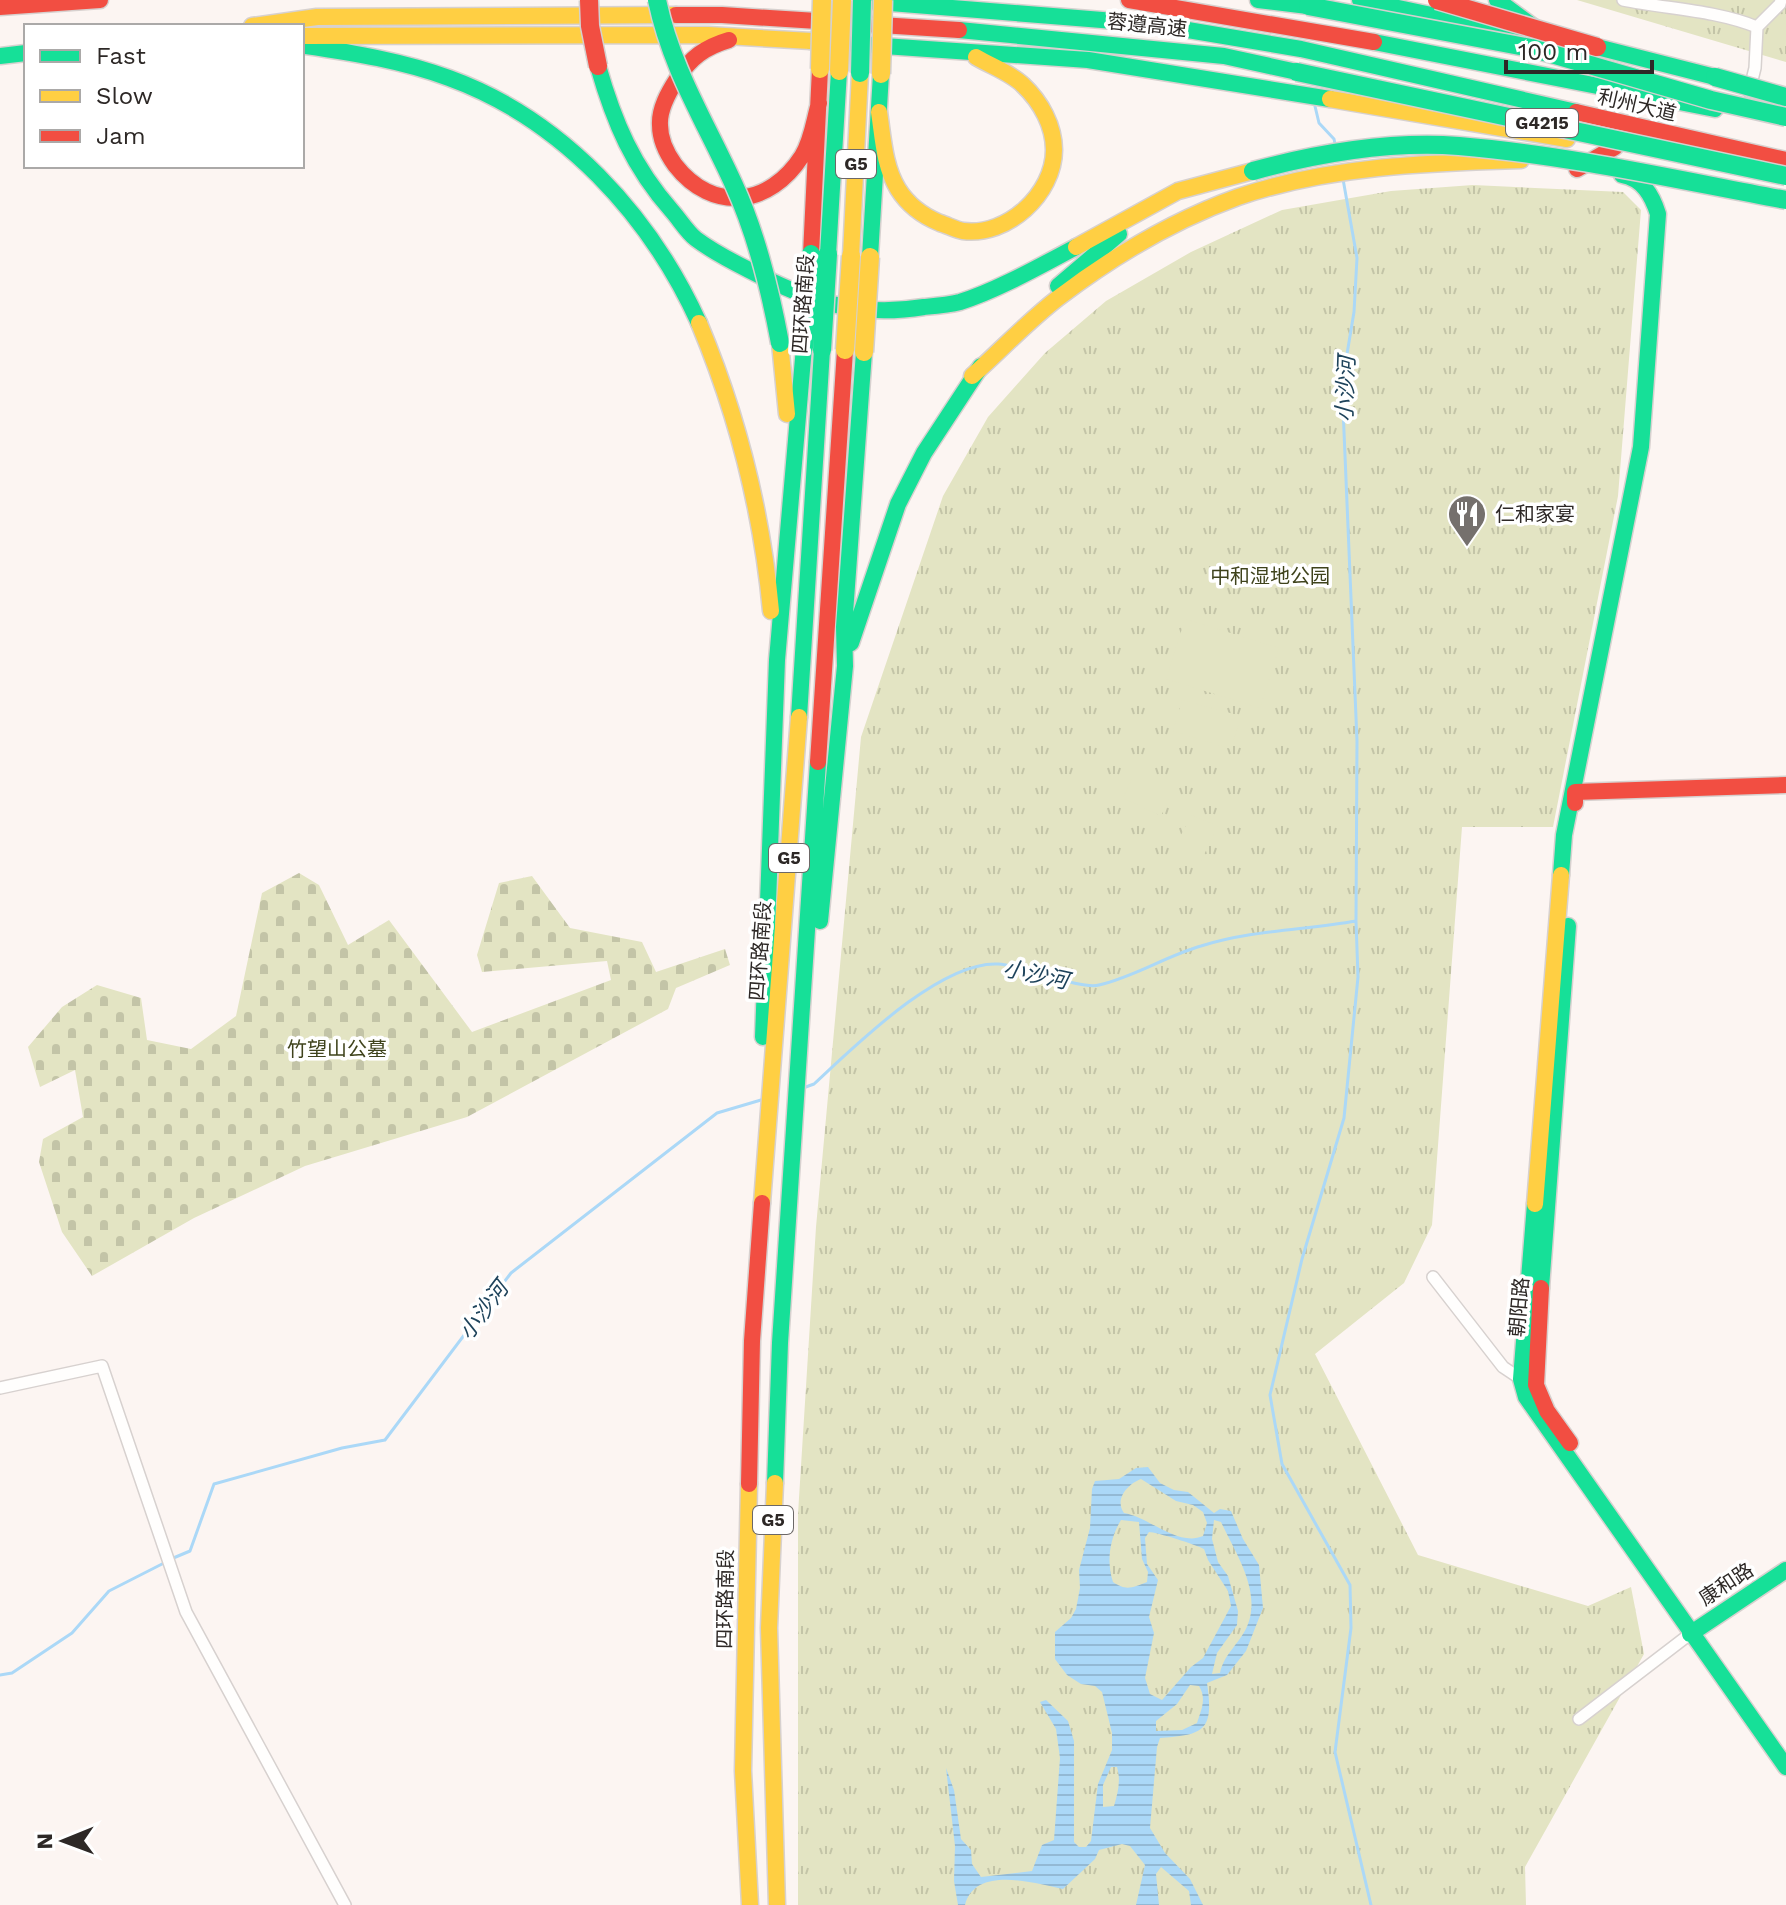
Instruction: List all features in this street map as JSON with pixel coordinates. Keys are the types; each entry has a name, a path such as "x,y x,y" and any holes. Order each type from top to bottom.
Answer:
{"main road":[{"path":"0,7 100,0"},
{"path":"589,0 590,26 611,112 630,153 657,194 695,238 736,263 818,302 853,310 907,310 960,302 1035,269 1178,191 1298,159 1388,147 1457,146 1574,160 1786,200"},
{"path":"657,0 667,41 685,87 735,186 752,230 773,303 787,390 788,529"},
{"path":"820,254 822,0"},
{"name":"利州大道","path":"842,0 907,2 1152,24 1301,49 1786,160"},
{"name":"四环路南段","path":"750,1905 743,1771 752,1341 768,1062 805,632 813,348 839,71 842,0"},
{"name":"G5","path":"777,1905 769,1628 780,1343 803,1046 825,662 842,631 860,256 862,0"},
{"path":"860,256 879,112 883,0"},
{"name":"利州大道","path":"1129,0 1341,35 1786,125"},
{"path":"1258,0 1308,6 1531,48 1711,100 1786,117"},
{"path":"1360,0 1552,41 1714,109"},
{"path":"1437,0 1529,29 1786,97"},
{"path":"1497,0 1552,41"},
{"name":"蓉遵高速","path":"266,24 317,17 722,15 903,25 1140,46 1224,56 1786,176"},
{"path":"304,36 678,35 1088,60 1615,147"},
{"path":"740,37 711,44 687,60 664,102 660,128 667,155 682,174 700,189 723,198 755,196 781,180 804,154 819,103"},
{"path":"304,45 375,56 426,69 472,87 528,118 611,188 678,281 699,325 727,397 758,510 776,630 768,1062"},
{"path":"879,112 894,183 908,204 938,224 954,230 975,232 999,227 1023,214 1038,198 1052,171 1055,140 1047,111 1027,86 996,65 957,50"},
{"path":"0,56 24,53"},
{"path":"1577,169 1615,147 1668,135"},
{"path":"972,376 1066,293 1177,224 1237,198 1278,185 1364,169 1521,160 1629,176 1638,180 1654,200 1658,214 1641,447 1575,792 1564,835 1521,1379"},
{"path":"803,1046 845,666 842,631 924,453 972,376 1005,337 1065,280 1154,205"},
{"path":"776,630 813,348"},
{"path":"1575,792 1786,785"},
{"name":"朝阳路","path":"1575,792 1575,834 1535,1386 1543,1406 1786,1767"},
{"name":"朝阳路","path":"1521,1379 1526,1397 1537,1416 1694,1631 1786,1748"},
{"name":"康和路","path":"1694,1631 1786,1570"}],"street":[{"path":"1623,0 1670,10 1730,16 1757,27"},
{"path":"1742,115 1755,68 1757,27 1781,0"},
{"name":"朝阳路","path":"1433,1277 1503,1367 1521,1379"},
{"path":"0,1388 102,1366 186,1612 345,1905"},
{"path":"1579,1719 1694,1631"}],"green space":[{"path":"1577,0 1786,0 1786,62"},
{"name":"中和湿地公园","path":"1473,185 1623,192 1641,210 1618,496 1553,827 1462,827 1432,1225 1404,1283 1315,1354 1418,1555 1588,1606 1631,1587 1644,1654 1525,1867 1526,1905 798,1905 798,1514 816,1227 861,737 943,496 988,417 1045,353 1106,301 1191,252 1282,210 1391,191"},
{"path":"1185,619 1279,648 1260,708 1166,679"},
{"path":"1182,700 1241,716 1231,749 1173,731"},
{"path":"1132,778 1170,797 1161,816 1123,798"},
{"path":"1191,815 1218,826 1197,869 1170,857"},
{"name":"竹望山公墓","path":"299,873 319,885 348,945 389,920 472,1032 611,980 607,961 482,972 477,955 499,883 532,876 570,928 642,942 656,972 725,949 730,965 676,988 668,1009 467,1117 305,1166 194,1218 92,1276 62,1232 39,1162 43,1139 83,1117 75,1070 40,1087 28,1047 62,1007 97,985 141,998 147,1040 191,1049 236,1016 262,893"}],"water":[{"path":"1148,1467 1160,1483 1188,1492 1214,1513 1220,1509 1231,1511 1259,1565 1263,1608 1246,1651 1227,1675 1207,1683 1209,1711 1203,1727 1187,1735 1160,1738 1157,1747 1150,1828 1165,1853 1190,1879 1203,1905 1191,1905 1189,1891 1161,1867 1156,1874 1159,1905 1136,1905 1145,1865 1130,1846 1122,1844 1099,1850 1095,1859 1063,1889 1022,1881 993,1881 971,1893 965,1905 958,1905 946,1768 954,1790 961,1839 971,1850 972,1864 981,1877 1032,1871 1042,1845 1054,1840 1060,1758 1056,1729 1040,1702 1046,1700 1068,1721 1074,1741 1074,1842 1079,1847 1086,1847 1091,1841 1098,1784 1112,1750 1112,1733 1102,1692 1067,1675 1055,1659 1055,1632 1076,1609 1079,1570 1090,1528 1095,1481 1119,1479 1136,1468","holes":["1141,1479 1176,1501 1193,1505 1203,1512 1207,1523 1203,1536 1184,1538 1124,1513 1122,1497","1121,1520 1139,1522 1147,1582 1129,1588 1113,1582 1110,1550","1214,1520 1221,1522 1245,1572 1251,1611 1245,1631 1220,1673 1212,1674 1217,1653 1237,1625 1238,1611 1228,1576 1218,1562 1212,1539","1149,1532 1204,1549 1228,1591 1231,1606 1203,1658 1162,1700 1150,1694 1145,1678 1154,1633 1149,1617 1158,1580 1147,1564 1145,1538","1190,1685 1199,1686 1203,1700 1197,1723 1182,1730 1156,1731 1156,1721 1177,1704","1111,1767 1117,1767 1119,1782 1114,1806 1103,1807 1103,1785"]}],"waterway":[{"name":"小沙河","path":"1314,102 1319,123 1334,139 1336,148"},
{"name":"小沙河","path":"803,1088 814,1084 875,1029 925,991 975,967 1008,965 1079,984 1099,985 1188,950 1220,941 1356,921 1357,741 1342,384 1354,312 1357,258 1343,179"},
{"path":"1356,921 1358,977 1344,1118 1302,1259 1270,1395 1282,1464 1350,1585 1351,1628 1335,1752 1371,1905"},
{"name":"小沙河","path":"171,1559 190,1551 214,1484 342,1448 385,1440 511,1273 717,1113 761,1100"},
{"name":"小沙河","path":"0,1675 12,1673 72,1633 109,1591 164,1563"}],"traffic: fast":[{"path":"657,0 680,72 749,223 767,282 780,343"},
{"path":"860,73 862,0"},
{"path":"1258,0 1308,6"},
{"path":"1360,0 1517,33"},
{"path":"1497,0 1539,31"},
{"path":"865,1 1152,24 1301,49 1576,112"},
{"path":"1308,6 1531,48 1711,100 1786,117"},
{"path":"959,30 1224,56 1297,72"},
{"path":"811,41 1088,60 1330,99"},
{"path":"1374,42 1715,109"},
{"path":"306,46 378,58 432,72 490,96 529,118 598,175 628,209 679,283 699,323"},
{"path":"1597,47 1715,77"},
{"path":"0,56 24,53"},
{"path":"598,66 626,143 646,178 690,233 708,248 735,263 813,298 876,310 951,304 1004,285 1076,247"},
{"path":"828,254 839,71"},
{"path":"1297,72 1786,176"},
{"path":"870,257 881,74"},
{"path":"1715,77 1786,97"},
{"path":"1630,143 1668,135"},
{"path":"1253,171 1355,150 1407,145 1459,146 1582,162 1786,200"},
{"path":"1561,875 1564,835 1641,447 1658,214 1646,189 1636,180 1622,175"},
{"path":"1058,286 1119,234"},
{"path":"804,347 811,254"},
{"path":"822,350 828,254"},
{"path":"763,1037 777,660 804,347"},
{"path":"799,717 822,350"},
{"path":"820,921 845,666 844,627 864,352"},
{"path":"851,643 898,504 924,453 981,366"},
{"path":"775,1483 780,1343 818,762"},
{"path":"1541,1288 1568,926"},
{"path":"1535,1204 1521,1379 1526,1397 1786,1767"},
{"path":"1690,1634 1786,1570"}],"traffic: slow":[{"path":"820,69 822,0"},
{"path":"839,71 842,0"},
{"path":"881,74 883,0"},
{"path":"266,24 317,17 676,15"},
{"path":"304,36 708,35 811,41"},
{"path":"879,112 893,180 916,209 963,231 980,231 1011,220 1037,197 1046,182 1054,150 1052,132 1041,107 1023,85 976,57"},
{"path":"851,256 860,73"},
{"path":"1330,99 1567,139"},
{"path":"972,376 1036,317 1079,283 1144,241 1214,206 1272,187 1342,172 1521,160"},
{"path":"1076,247 1178,191 1253,171"},
{"path":"845,350 851,256"},
{"path":"864,352 870,257"},
{"path":"699,323 713,357 746,464 761,537 771,611"},
{"path":"780,343 787,414"},
{"path":"762,1203 799,717"},
{"path":"1535,1204 1561,875"},
{"path":"775,1483 769,1628 777,1905"},
{"path":"749,1484 743,1771 750,1905"}],"traffic: jam":[{"path":"0,7 100,0"},
{"path":"589,0 590,26 598,66"},
{"path":"1129,0 1374,42"},
{"path":"1437,0 1597,47"},
{"path":"676,15 722,15 959,30"},
{"path":"729,40 705,50 687,65 667,95 663,107 660,125 664,146 675,165 690,181 723,197 741,198 758,194 774,185 789,173 802,156 819,103"},
{"path":"811,254 820,69"},
{"path":"1576,112 1786,160"},
{"path":"1577,169 1615,147"},
{"path":"818,762 845,350"},
{"path":"1575,803 1575,792 1786,785"},
{"path":"749,1484 752,1341 762,1203"},
{"path":"1541,1288 1536,1385 1547,1411 1570,1443"}],"place":[{"name":"仁和家宴","path":"1467,548"}]}
